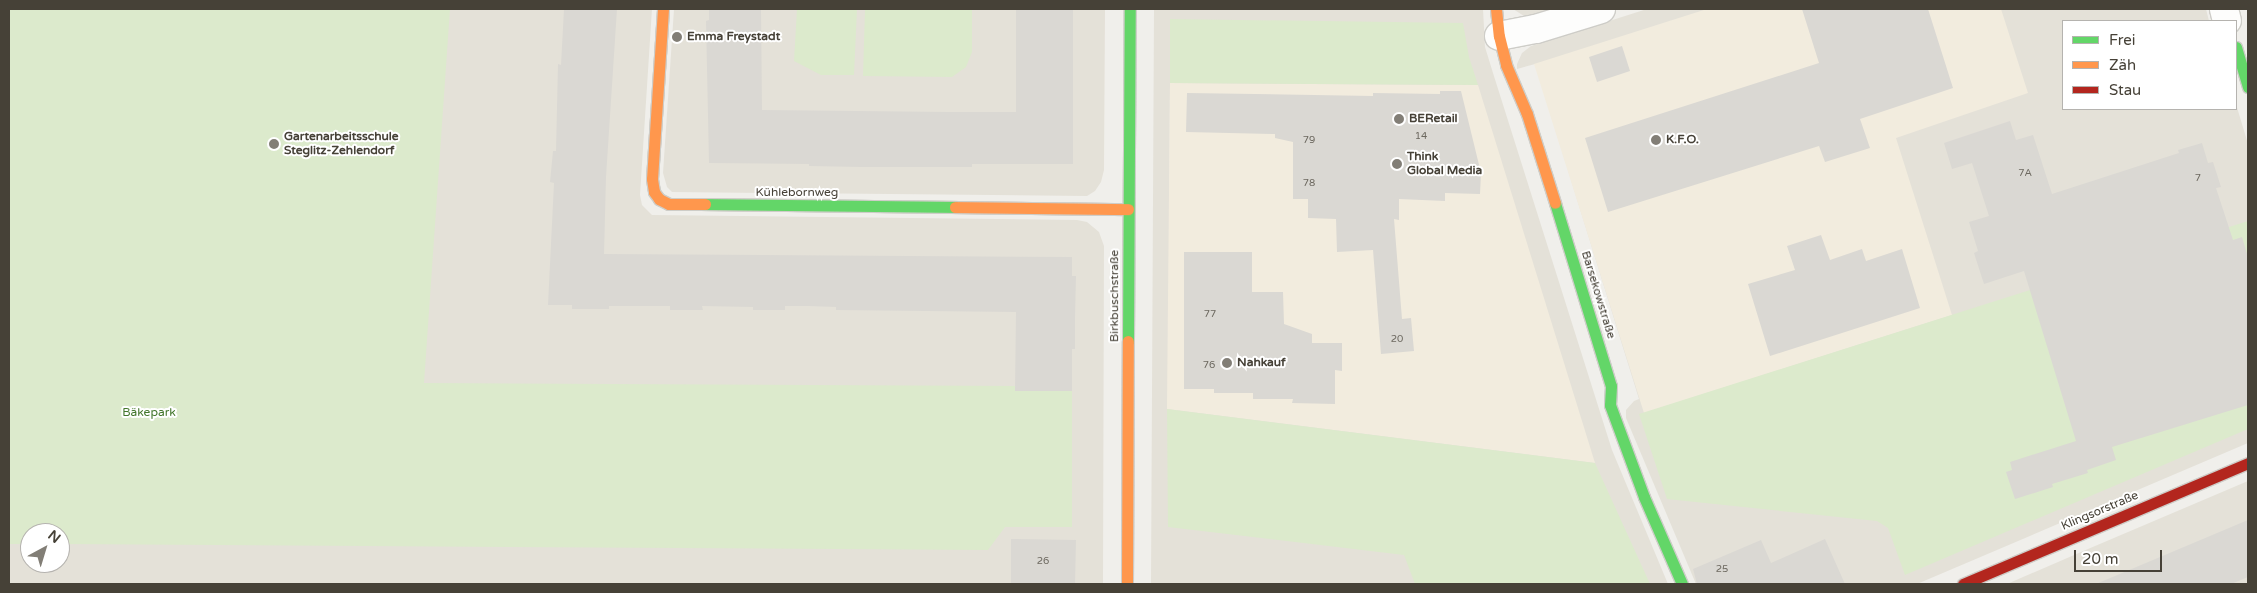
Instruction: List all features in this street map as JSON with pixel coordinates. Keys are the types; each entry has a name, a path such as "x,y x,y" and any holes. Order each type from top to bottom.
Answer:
{"street":[{"name":"Kühlebornweg","path":"663,9 652,179 654,192 659,199 669,204 1128,209"},
{"name":"Birkbuschstraße","path":"1127,584 1130,9"},
{"name":"Barsekowstraße","path":"1496,9 1499,36 1506,65 1527,114 1611,386 1610,405 1644,497 1682,584"},
{"path":"1499,36 1536,28 1600,9"},
{"path":"2237,51 2248,87"},
{"name":"Klingsorstraße","path":"1963,584 2248,463"}],"shaded area":[{"path":"9,9 652,9 640,195 642,205 652,215 1077,220 1087,222 1099,232 1104,246 1103,584 9,584"},
{"path":"674,9 1105,9 1104,170 1101,182 1095,191 1087,196 672,192 667,187 663,173"},
{"path":"1154,9 1483,9 1485,47 1612,450 1668,584 1151,584","holes":["1170,83 1595,462 1169,264"]},
{"path":"1513,9 1563,9 1527,18"},
{"path":"1647,9 2206,9 2209,20 2062,20 2062,110 2237,110 2237,107 2248,144 2248,443 1917,584 1696,584 1626,418 1626,410 1634,401 1639,399 1535,64 1517,69 1522,53 1531,46"},
{"path":"1707,9 2001,9 2028,93 1896,138 1952,315 1644,413 1534,64"},
{"path":"1170,83 1478,85 1595,463 1167,409"},
{"path":"2248,481 2248,584 2007,584 2088,549"}],"green space":[{"name":"Bäkepark","path":"9,9 450,9 424,383 1015,386 1015,391 1072,391 1072,527 1005,527 988,550 70,544 70,523 20,523 20,544 9,544"},
{"path":"797,9 857,9 854,75 821,75 794,61"},
{"path":"865,9 972,9 972,52 966,67 952,77 863,76"},
{"path":"1170,19 1463,23 1469,57 1478,85 1170,83"},
{"path":"2248,221 2248,429 1905,575 1888,528 1877,521 1667,499 1639,414"},
{"path":"1167,409 1595,463 1650,584 1415,584 1404,555 1168,527"}],"building":[{"path":"564,9 617,9 606,177 604,254 1072,257 1072,276 1076,276 1075,349 1072,349 1072,391 1015,391 1016,312 836,310 836,307 809,306 785,306 785,310 753,310 753,307 702,306 703,310 670,310 670,306 609,306 609,309 572,309 572,305 548,305 554,183 550,182 553,151 556,151 558,64 561,65"},
{"path":"709,9 761,9 762,110 1016,112 1016,9 1073,9 1073,164 972,164 972,167 862,167 809,166 809,164 709,163 706,21 709,20"},
{"path":"1802,9 1928,9 1953,88 1860,119 1870,148 1825,162 1819,146 1608,212 1585,138 1819,63"},
{"path":"1622,46 1630,71 1597,82 1589,57"},
{"path":"1440,91 1461,91 1481,173 1480,194 1445,193 1445,201 1399,199 1399,220 1394,219 1402,319 1411,318 1414,351 1381,354 1373,250 1337,252 1336,219 1308,218 1308,199 1293,199 1293,142 1275,138 1275,134 1186,132 1187,93 1373,96 1373,93 1440,94"},
{"path":"2010,121 2016,140 2033,135 2052,194 2179,153 2178,150 2202,143 2208,163 2213,162 2221,187 2216,188 2233,240 2242,237 2248,257 2248,405 2112,447 2116,460 2087,470 2088,473 2052,484 2053,487 2015,499 2006,472 2012,470 2010,462 2076,441 2024,271 1984,284 1974,253 1978,251 1969,222 1989,216 1972,163 1952,169 1944,143"},
{"path":"1821,235 1830,260 1862,249 1866,261 1902,249 1920,308 1770,356 1748,284 1795,270 1787,246"},
{"path":"1184,252 1252,252 1252,292 1283,292 1284,324 1312,334 1312,343 1342,343 1342,371 1335,370 1335,404 1292,403 1293,399 1253,399 1253,393 1214,393 1214,389 1184,389"},
{"path":"2248,520 2248,577 2231,584 2096,584"},
{"path":"1011,539 1076,540 1075,584 1011,584"},
{"path":"1825,539 1845,584 1697,584 1693,569 1761,540 1771,563"}],"traffic: fast":[{"path":"1128,341 1130,9"},
{"path":"2237,50 2248,87"},
{"path":"1555,203 1611,386 1610,405 1644,497 1682,584"},
{"path":"705,204 955,207"}],"traffic: slow":[{"path":"663,9 652,179 654,192 659,199 669,204 705,204"},
{"path":"1496,9 1499,36 1506,65 1527,114 1555,203"},
{"path":"955,207 1128,209"},
{"path":"1127,584 1128,341"}],"traffic: jam":[{"path":"1963,584 2248,463"}],"place":[{"name":"Emma Freystadt","path":"677,37"},
{"name":"BERetail","path":"1399,119"},
{"name":"K.F.O.","path":"1656,140"},
{"name":"Gartenarbeitsschule Steglitz-Zehlendorf","path":"274,144"},
{"name":"Think Global Media","path":"1397,164"},
{"name":"Nahkauf","path":"1227,363"}]}
